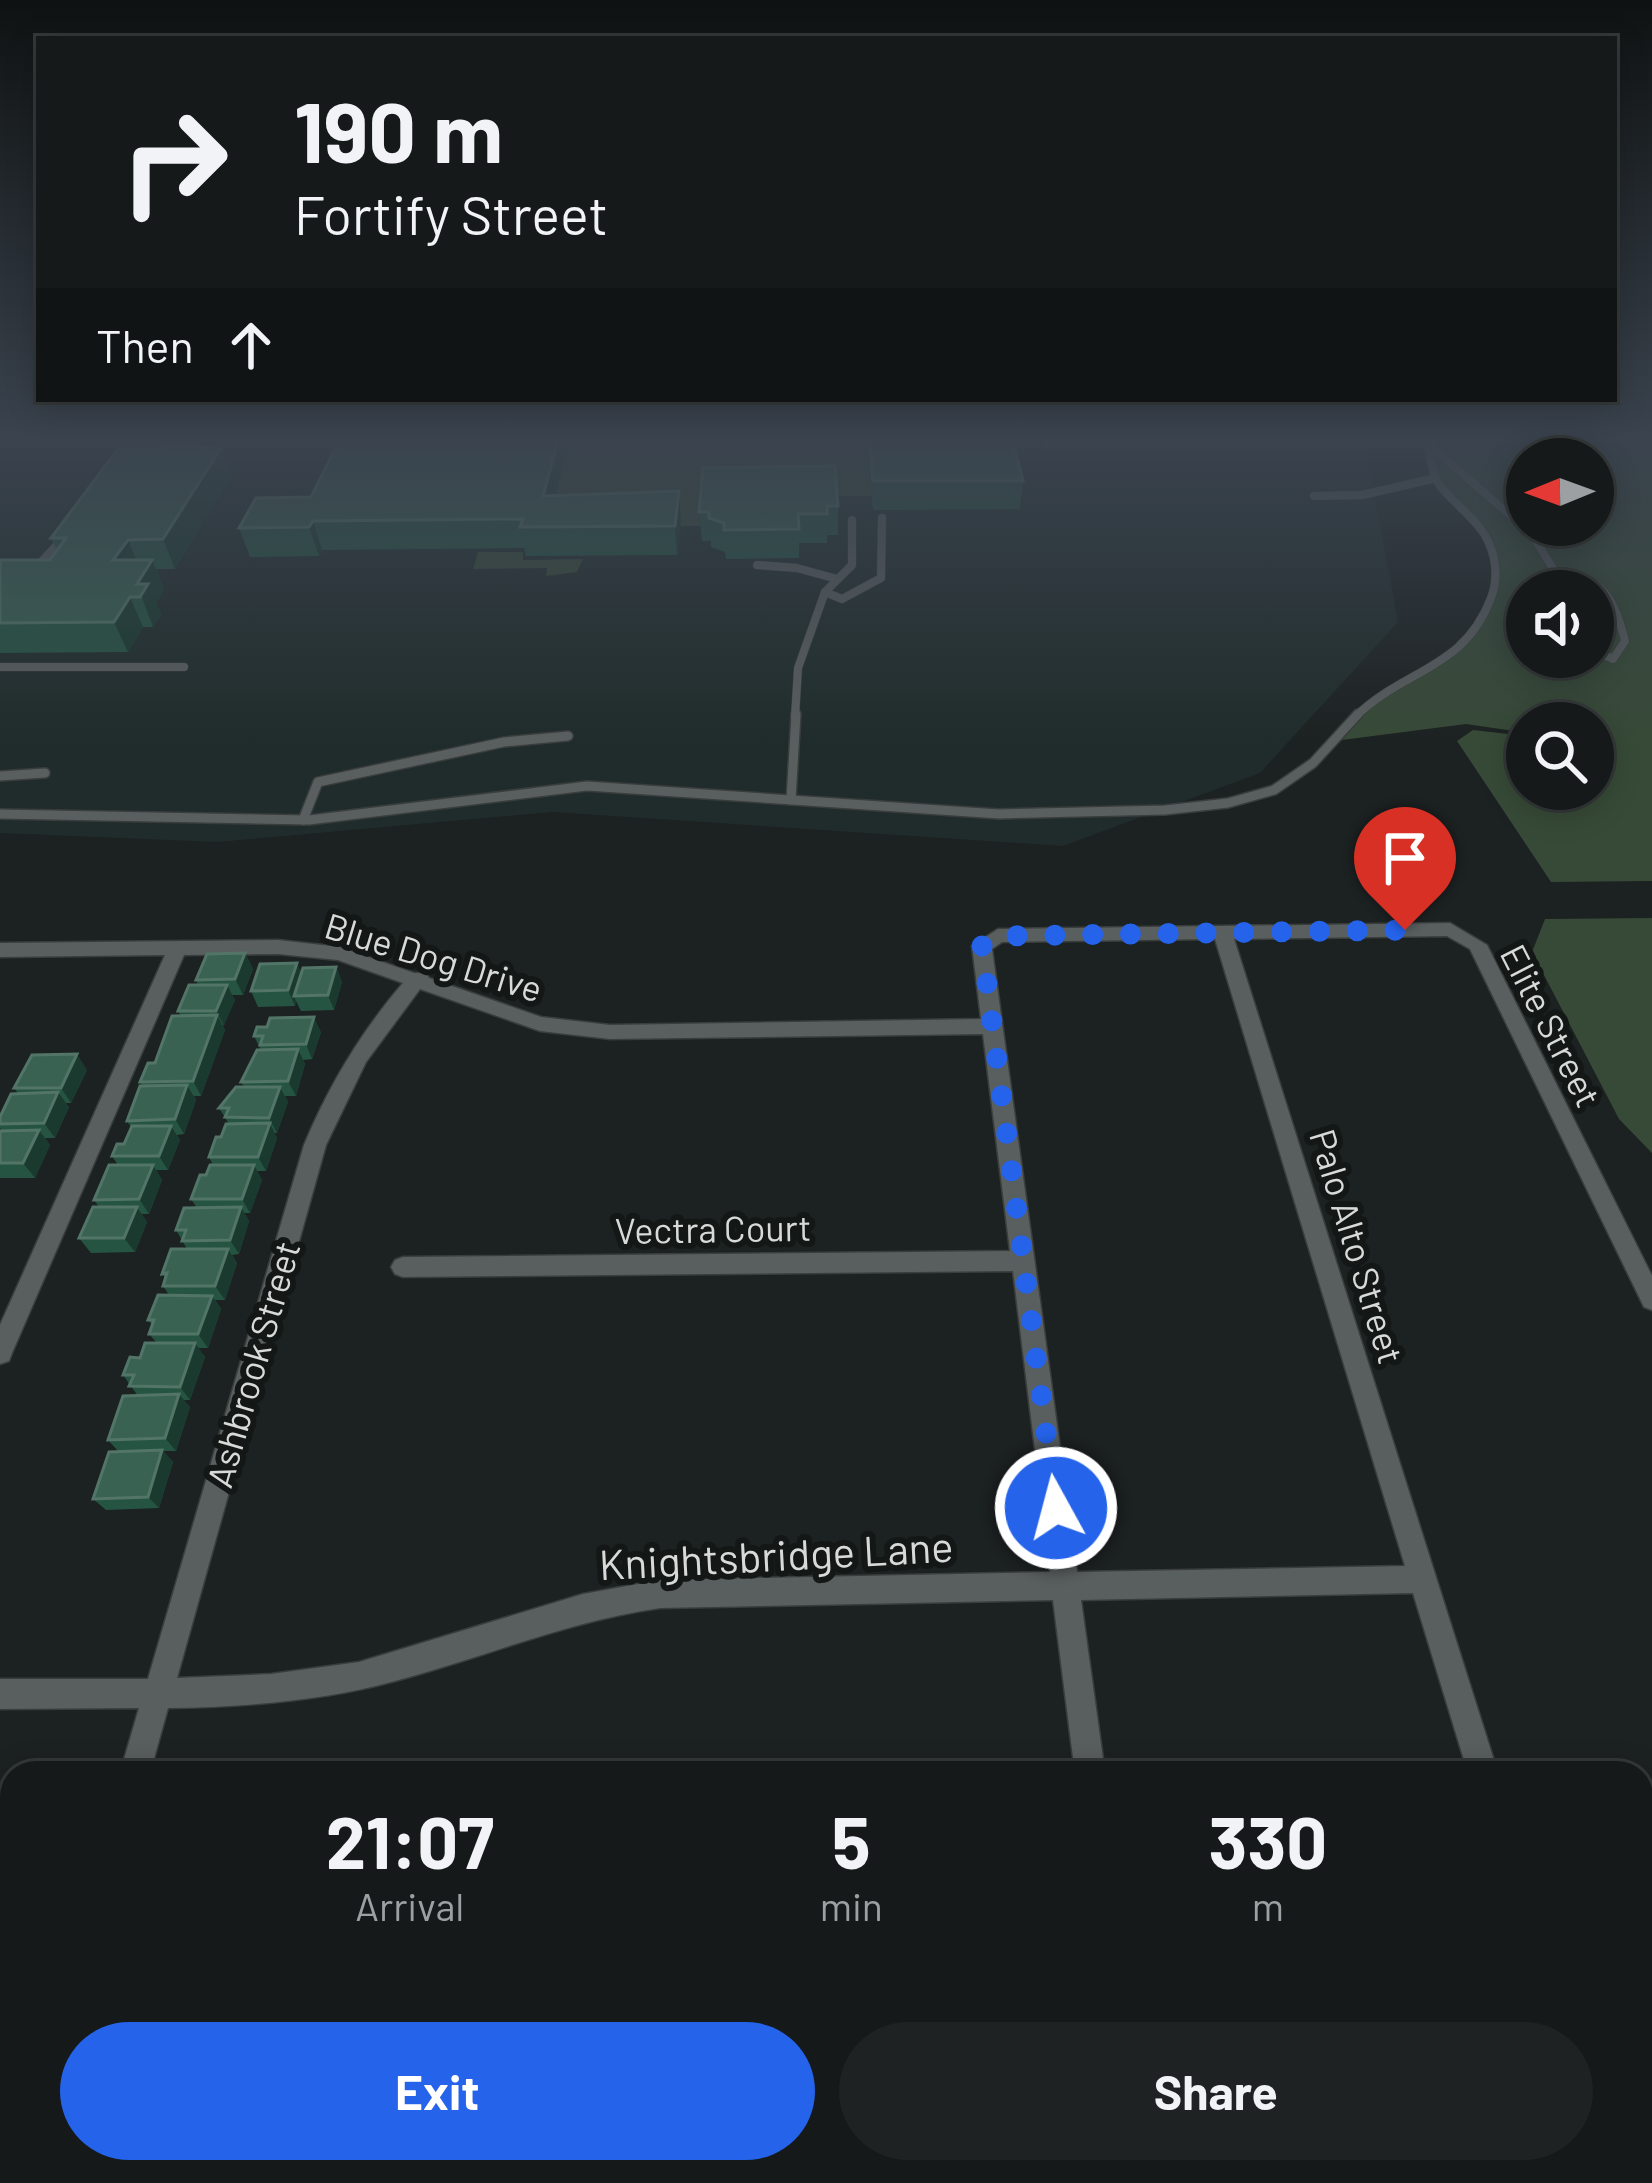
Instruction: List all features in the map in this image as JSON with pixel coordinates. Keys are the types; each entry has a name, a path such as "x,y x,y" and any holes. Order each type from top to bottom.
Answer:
{"street":[{"name":"Elite Street","path":"992,1026 982,946 998,936 1450,929 1477,945 1652,1300"},
{"name":"Palo Alto Street","path":"1223,934 1480,1761"},
{"path":"0,1353 178,947"},
{"name":"Blue Dog Drive","path":"0,950 278,947 340,954 540,1024 610,1032 992,1026"},
{"name":"Ashbrook Street","path":"138,1761 315,1145 337,1087 371,1032 418,978"},
{"path":"992,1026 1088,1761"},
{"name":"Vectra Court","path":"403,1267 1023,1261"},
{"name":"Knightsbridge Lane","path":"0,1694 159,1691 354,1677 425,1659 563,1610 616,1598 1424,1579"}],"lane":[{"path":"20,575 47,561 63,539"},
{"path":"791,800 798,668 825,592 852,565 852,539"},
{"path":"825,592 842,599 864,592 881,578 882,539"},
{"path":"0,814 303,820 586,786 1074,818 1222,805 1287,784 1378,696 1447,661 1480,626 1496,582 1497,559 1485,539"},
{"path":"1535,539 1557,570"},
{"path":"757,565 797,568 837,579"},
{"path":"1614,598 1624,641 1614,657"},
{"path":"0,667 184,667"},
{"path":"303,820 318,782 347,779 500,739 568,736"},
{"path":"0,776 45,772"}],"shaded area":[{"path":"0,539 1383,539 1398,622 1260,773 1063,846 553,812 218,842 0,833"}],"green space":[{"path":"1486,539 1506,539 1506,546 1614,546 1614,539 1652,539 1652,881 1551,882 1457,741 1473,730 1506,734 1506,810 1614,810 1614,702 1506,702 1506,730 1466,724 1334,741 1398,684 1446,661 1466,644 1496,582"},
{"path":"478,552 523,552 523,560 583,559 577,572 546,576 547,568 473,569"},
{"path":"1652,918 1652,1153 1619,1119 1532,952 1545,919"}],"building":[{"path":"65,539 163,539 128,540 113,560 152,560 137,584 148,584 140,597 130,597 114,622 0,623 0,560 50,560"},
{"path":"245,953 235,979 196,980 207,954"},
{"path":"297,963 288,990 251,991 260,964"},
{"path":"336,967 328,995 294,996 303,968"},
{"path":"189,985 227,985 216,1011 178,1011"},
{"path":"217,1015 193,1081 140,1082 148,1063 155,1063 172,1016"},
{"path":"314,1017 306,1044 260,1045 263,1036 254,1036 257,1027 267,1027 270,1018"},
{"path":"298,1049 288,1081 241,1082 257,1050"},
{"path":"77,1054 61,1088 14,1088 32,1055"},
{"path":"187,1085 175,1119 127,1121 140,1086"},
{"path":"236,1087 280,1087 269,1118 225,1117 229,1108 219,1108"},
{"path":"58,1092 44,1123 0,1124 11,1094"},
{"path":"270,1123 258,1157 209,1157 226,1124"},
{"path":"132,1126 171,1126 159,1156 112,1156"},
{"path":"39,1130 23,1163 0,1163 0,1131"},
{"path":"109,1165 153,1165 139,1199 94,1200"},
{"path":"210,1165 254,1165 242,1199 191,1199 200,1175 206,1175"},
{"path":"93,1207 137,1207 124,1238 79,1238"},
{"path":"241,1207 230,1240 182,1241 186,1230 176,1230 184,1208"},
{"path":"171,1249 228,1249 215,1286 163,1286"},
{"path":"158,1295 212,1296 198,1334 149,1334 154,1320 148,1320"},
{"path":"145,1343 195,1343 180,1387 129,1386 134,1375 123,1375 130,1357 140,1358"},
{"path":"179,1394 165,1438 108,1440 123,1396"},
{"path":"162,1450 148,1497 93,1499 109,1452"}],"route":[{"path":"1056,1508 982,946 998,936 1405,930"}]}
